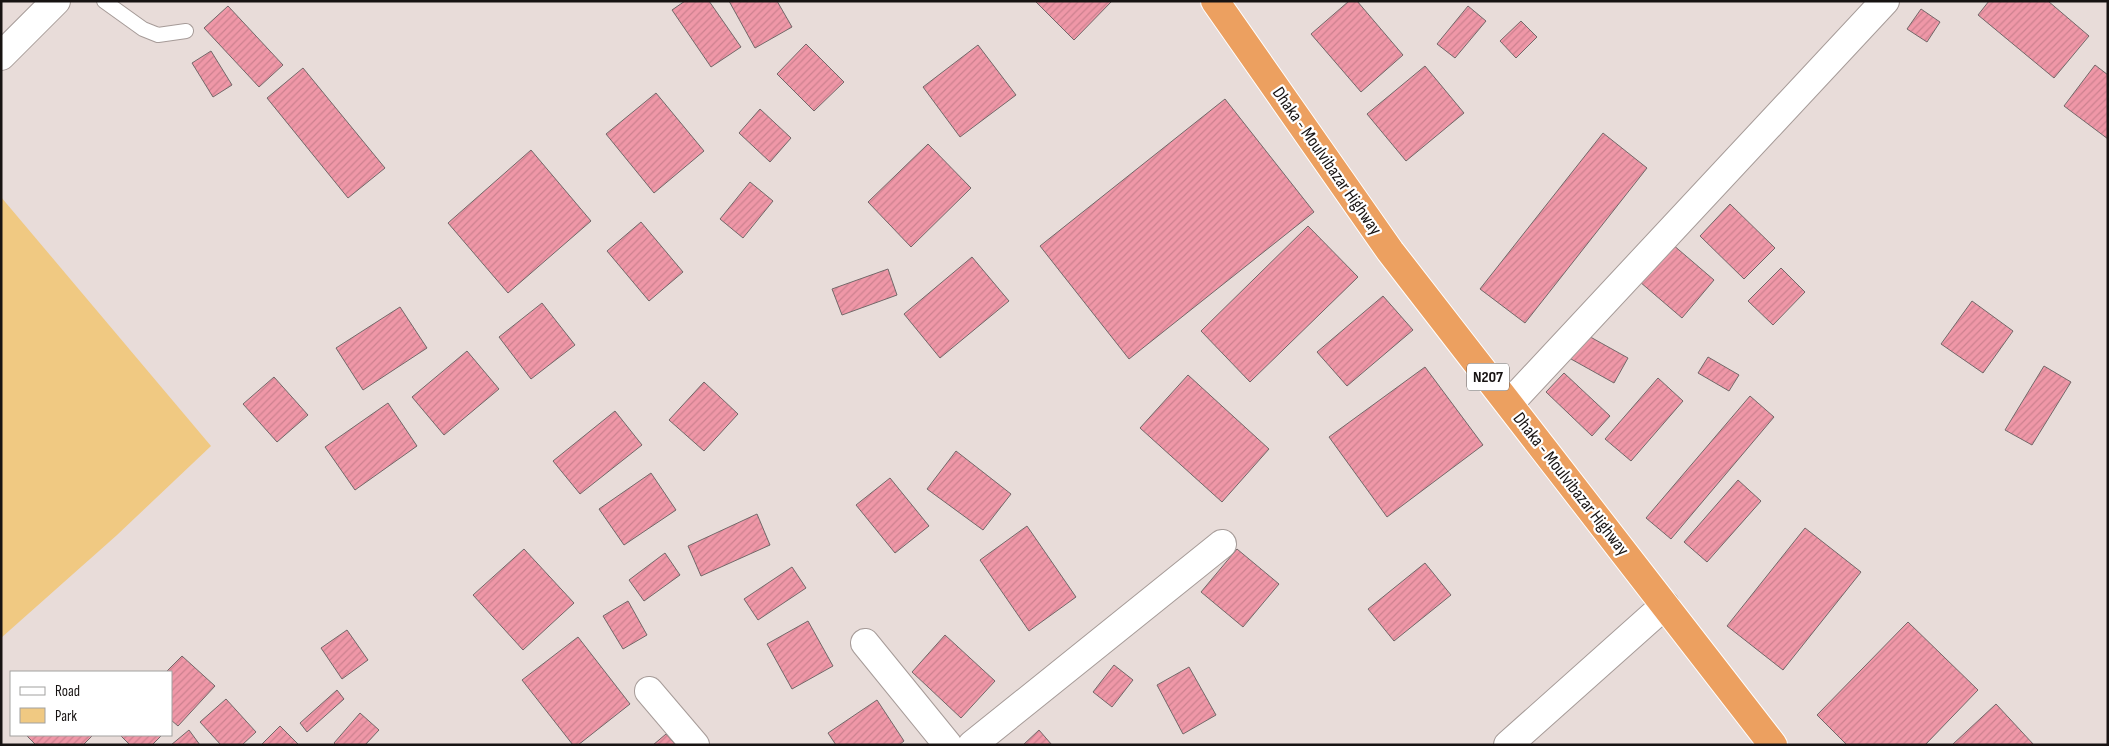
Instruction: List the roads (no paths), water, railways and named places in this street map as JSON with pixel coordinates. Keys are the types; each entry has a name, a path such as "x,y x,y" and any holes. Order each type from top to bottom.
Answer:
{"highway":[{"name":"Dhaka - Moulvibazar Highway","path":"1214,1 1390,251 1773,745"}],"street":[{"path":"1,56 56,1"},
{"path":"1509,404 1885,1"},
{"path":"972,745 1222,544"},
{"path":"1508,745 1665,605"},
{"path":"864,643 948,745"},
{"path":"649,691 695,745"}],"lane":[{"path":"104,1 143,29 158,35 186,32"}]}
